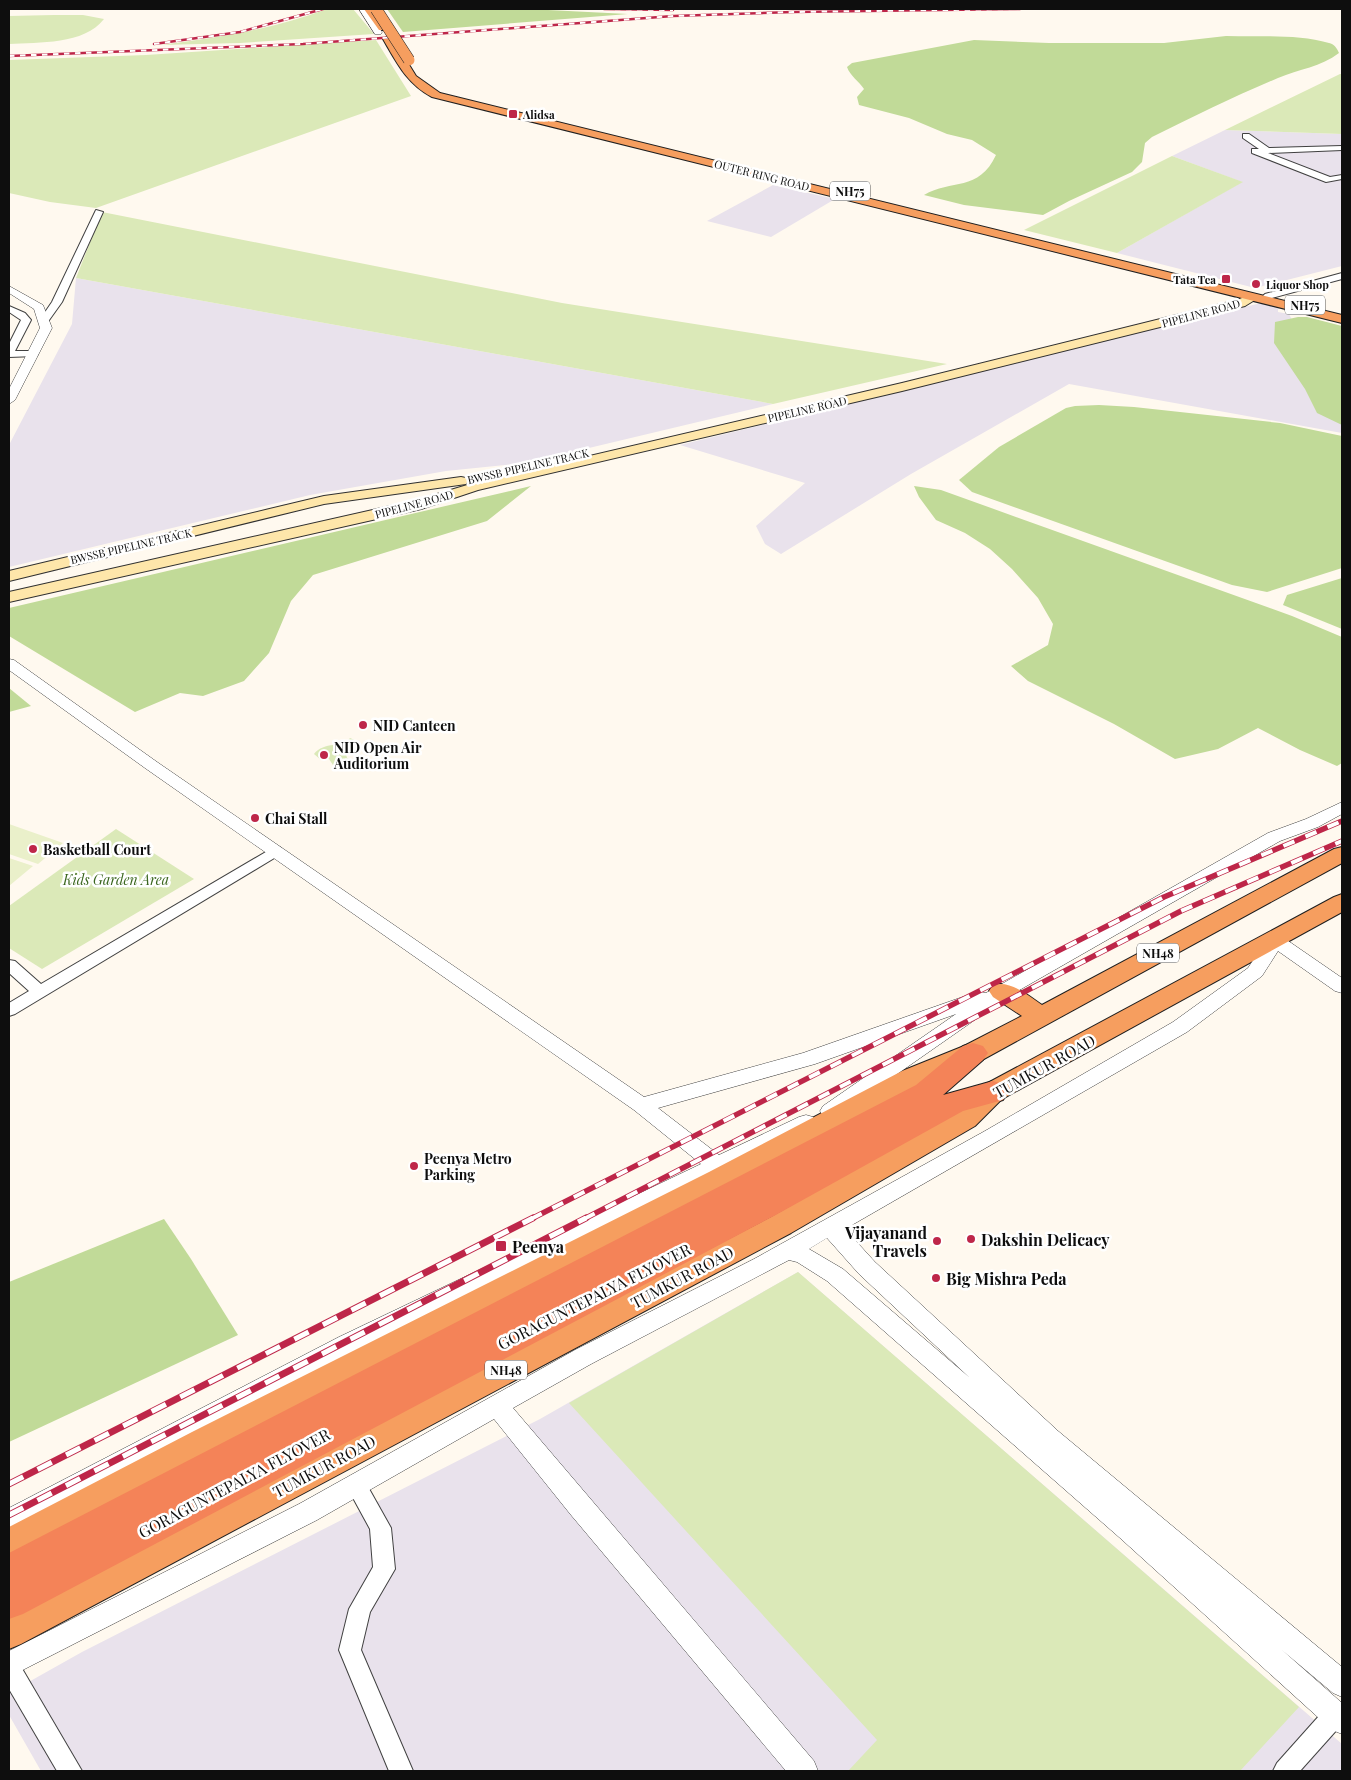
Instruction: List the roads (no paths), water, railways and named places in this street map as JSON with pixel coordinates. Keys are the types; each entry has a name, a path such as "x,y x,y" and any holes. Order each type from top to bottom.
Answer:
{"highway":[{"name":"OUTER RING ROAD","path":"369,9 421,82 431,89 449,95 730,161 1342,314"},
{"name":"OUTER RING ROAD","path":"376,9 405,60 415,83 436,95 1342,319"},
{"name":"NH48","path":"9,1544 203,1442 719,1180 911,1078 974,1053 1342,854"},
{"name":"TUMKUR ROAD","path":"9,1632 781,1226 965,1119 994,1092 1342,902"},
{"path":"1002,991 1042,1016"},
{"name":"GORAGUNTEPALYA FLYOVER","path":"9,1601 754,1198 926,1093 974,1053"},
{"name":"GORAGUNTEPALYA FLYOVER","path":"9,1572 754,1198 953,1103 994,1092"}],"main road":[{"name":"PIPELINE ROAD","path":"900,382 1252,298"},
{"name":"PIPELINE ROAD","path":"9,597 421,504 474,487 902,387 1206,308"},
{"name":"BWSSB PIPELINE TRACK","path":"9,576 324,500 469,480 900,382"}],"street":[{"path":"363,9 378,32"},
{"path":"1246,136 1268,151"},
{"path":"1342,148 1254,151 1329,180 1342,177"},
{"path":"44,321 57,302 99,212"},
{"path":"1268,296 1342,276"},
{"path":"9,289 39,307 46,328 9,400"},
{"path":"9,308 25,317"},
{"path":"25,317 26,322 10,347 31,358"},
{"path":"9,321 25,317"},
{"path":"9,363 31,358"},
{"path":"9,660 151,765 641,1104 717,1165"},
{"path":"9,1520 347,1344 837,1107 1002,991 1274,837 1312,823 1342,808"},
{"path":"9,1010 276,851"},
{"path":"1280,936 1342,974"},
{"path":"1280,936 1342,987"},
{"path":"70,1771 9,1666 308,1512 584,1357 788,1250 1180,1026 1255,972 1280,936"},
{"path":"9,966 39,991"},
{"path":"641,1104 808,1059 1002,991"},
{"path":"830,1227 867,1268 1050,1438 1342,1684"},
{"path":"788,1250 804,1256 834,1275 1130,1530 1339,1718 1286,1771"},
{"path":"498,1407 580,1507 804,1771"},
{"path":"356,1484 380,1528 384,1569 360,1609 350,1650 401,1771"}],"railway":[{"path":"154,44 240,32 323,9"},
{"path":"604,9 673,10"},
{"path":"9,56 303,44 673,16 793,12 1020,9"},
{"path":"531,1219 1164,897 1342,821"},
{"path":"584,1219 1181,911 1342,841"},
{"path":"9,1484 533,1218"},
{"path":"9,1515 586,1218"}],"place":[{"name":"Alidsa","path":"513,114"},
{"name":"Tata Tea","path":"1226,279"},
{"name":"Liquor Shop","path":"1256,284"},
{"name":"NID Canteen","path":"363,725"},
{"name":"NID Open Air Auditorium","path":"324,755"},
{"name":"Chai Stall","path":"255,818"},
{"name":"Basketball Court","path":"33,849"},
{"name":"Peenya Metro Parking","path":"414,1166"},
{"name":"Dakshin Delicacy","path":"971,1239"},
{"name":"Vijayanand Travels","path":"937,1241"},
{"name":"Peenya","path":"501,1246"},
{"name":"Big Mishra Peda","path":"936,1278"}],"park label":[{"name":"Kids Garden Area","path":"116,879"}]}
